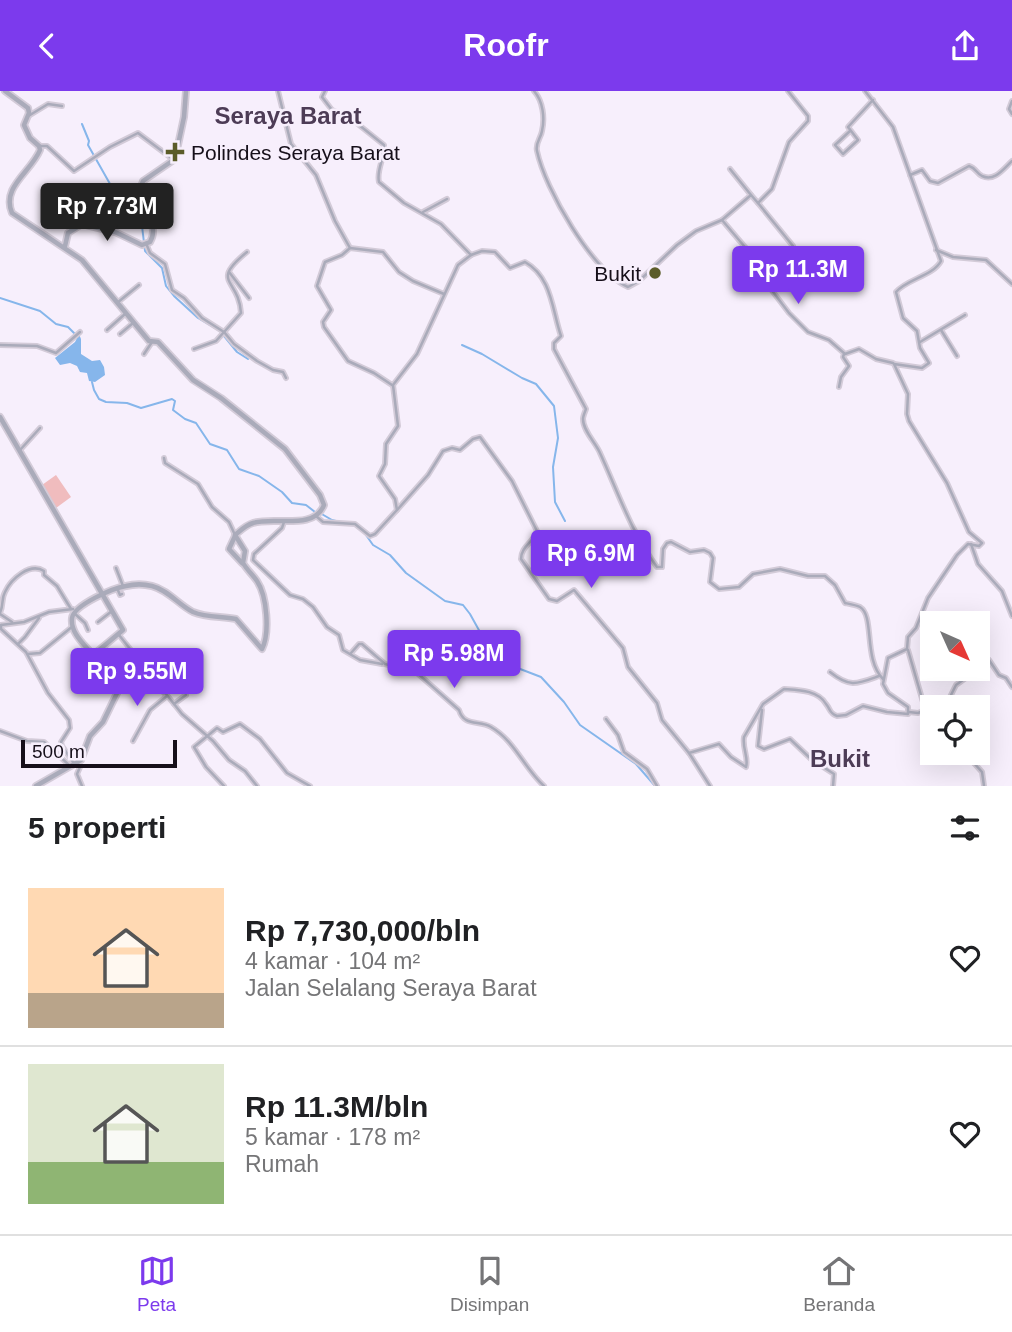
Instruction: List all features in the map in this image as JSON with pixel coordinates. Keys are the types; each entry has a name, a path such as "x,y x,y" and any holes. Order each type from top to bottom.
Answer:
{"street":[{"path":"5,91 28,108 24,125 30,138 39,146 47,146 72,171 138,133 174,160"},
{"path":"144,244 152,239 153,231 140,195 141,185 149,176 174,160 181,133 186,91"},
{"path":"278,91 290,141 316,175 350,249"},
{"path":"325,91 322,97 328,107 352,119 384,145 377,177 379,182 404,203 444,227 471,255"},
{"path":"534,91 541,101 543,128 536,150 555,199 599,264 624,286 634,285 696,231 722,221 751,195"},
{"path":"758,204 772,189 789,142 808,121 808,116 788,91"},
{"path":"844,354 859,349 876,359 894,364 927,366 929,361 922,353 915,328 903,318 896,292 940,265 941,261 891,123 865,91"},
{"path":"850,131 835,146 844,154 858,141 848,128 849,124 873,100"},
{"path":"1012,101 1009,109 1012,114"},
{"path":"27,117 48,104 62,106"},
{"path":"39,146 39,154 10,193 12,213 58,243 65,244 89,267 116,304 149,341 160,343 193,380 221,398 290,454 323,503 323,509 316,516 284,522 255,522 235,535 229,549 257,580 265,599 266,636 262,649 236,619 202,615 188,609 162,589 151,586 125,588 103,594 93,603 74,611 41,615 1,625 1,629 28,654 48,693 69,720 70,728 61,742 75,765"},
{"path":"910,176 922,170 930,181 939,183 969,166 981,176 990,177 1000,174 1012,161"},
{"path":"730,169 793,246 779,259"},
{"path":"422,212 447,199"},
{"path":"722,221 750,253 761,276 789,313 808,332 829,341 844,354 849,366 841,377 839,387"},
{"path":"65,244 73,228 86,224 144,244 150,253 164,264 172,290 184,298 202,318 225,332 237,347 267,367 283,372 286,378"},
{"path":"393,385 348,361 323,324 331,310 317,288 327,260 350,249 383,252 399,272 444,295"},
{"path":"936,250 961,259 986,260 1012,284"},
{"path":"397,510 395,499 379,476 385,464 386,444 398,426 393,385 417,353 458,265 482,251 495,252 511,268 525,262 534,268 551,297 552,310 561,336 553,347 586,409 583,420 585,428 615,485 625,515 657,567 662,567 663,549 671,542 690,552 704,550 710,553 713,558 710,582 719,589 739,587 753,574 780,569 807,576 825,576 835,585 845,603 858,606 865,612 869,622 870,649 885,689 906,705 909,712"},
{"path":"194,349 213,342 225,332 242,310 238,296 228,280 228,269 247,252"},
{"path":"228,269 249,298"},
{"path":"116,304 139,285"},
{"path":"107,330 125,314"},
{"path":"919,342 965,315"},
{"path":"120,334 133,323"},
{"path":"941,330 957,356"},
{"path":"0,345 37,346 54,353 78,334"},
{"path":"144,354 152,342"},
{"path":"894,364 908,394 909,421 955,497 969,532 982,542 979,546 971,544 962,548 928,598 916,628 908,637 907,649 921,695"},
{"path":"0,417 123,630 93,655"},
{"path":"20,450 40,428"},
{"path":"316,516 323,522 355,524 370,537 428,475 443,451 452,448 460,450 480,437 512,481 537,531 537,535 523,550 521,559 550,599 557,601 574,590 596,614 623,648 628,667 657,703 662,720 689,753 710,786"},
{"path":"164,458 165,463 198,484 212,507 229,522 245,551 243,563"},
{"path":"284,522 282,528 254,554 253,560 290,595 313,607 329,629 339,635 343,649 362,661 414,671 459,710 460,715 467,721 487,725 496,730 519,753 544,786"},
{"path":"971,544 978,564 1002,591 1012,616"},
{"path":"12,622 0,613 4,605 3,597 25,570 35,567 43,570 44,575 62,592 88,630"},
{"path":"116,568 125,588"},
{"path":"74,611 74,626 78,636 123,687 132,692"},
{"path":"98,622 112,611"},
{"path":"18,643 41,615"},
{"path":"28,654 40,653 74,626"},
{"path":"119,635 174,704 213,741 226,758 245,771 257,786"},
{"path":"351,653 362,644 385,664"},
{"path":"881,677 888,658 907,649"},
{"path":"990,662 1012,687"},
{"path":"830,672 850,684 881,677"},
{"path":"36,786 75,765 84,756 90,736 103,722 123,687 149,673"},
{"path":"133,741 150,710 189,674"},
{"path":"689,753 719,744 731,757 746,767 744,737 762,707 784,689 809,692 823,700 831,714 839,717 863,706 904,715 920,711"},
{"path":"174,704 186,695"},
{"path":"762,707 758,746 765,750 787,739 793,740 807,756 834,774 833,786"},
{"path":"606,719 618,735 624,752 645,767 657,786"},
{"path":"224,786 206,767 195,749 196,744 218,728 223,732 240,725 260,739 285,771 310,786"},
{"path":"0,731 27,741 44,742 80,767 77,774 82,786"},
{"path":"976,765 982,772 984,786"}],"shaded area":[{"path":"56,475 71,497 56,508 42,485"}],"water":[{"path":"79,334 81,354 92,361 100,360 104,367 105,375 95,382 89,381 87,373 80,372 77,366 70,363 60,365 55,358 75,342"}],"waterway":[{"path":"82,124 88,145 127,214 142,226 145,251 162,268 166,286 198,318 220,331 237,352 248,359"},
{"path":"0,298 40,311 56,324 68,327 76,335"},
{"path":"462,345 536,384 554,406 558,438 553,467 555,502 565,521"},
{"path":"92,382 99,399 106,402 127,403 141,408 172,399 175,401 173,410 196,423 210,444 227,450 239,469 259,476 282,492 292,503 306,505 315,512"},
{"path":"320,513 340,522"},
{"path":"366,535 373,545 390,555 406,573 445,601 463,605 485,641 498,647 515,667 541,677 580,725 636,764 655,786"}],"place":[{"name":"Polindes Seraya Barat","path":"175,152"},
{"name":"Bukit","path":"655,273"}],"district":[{"name":"Seraya Barat","path":"288,115"},
{"name":"Bukit","path":"840,758"}]}
